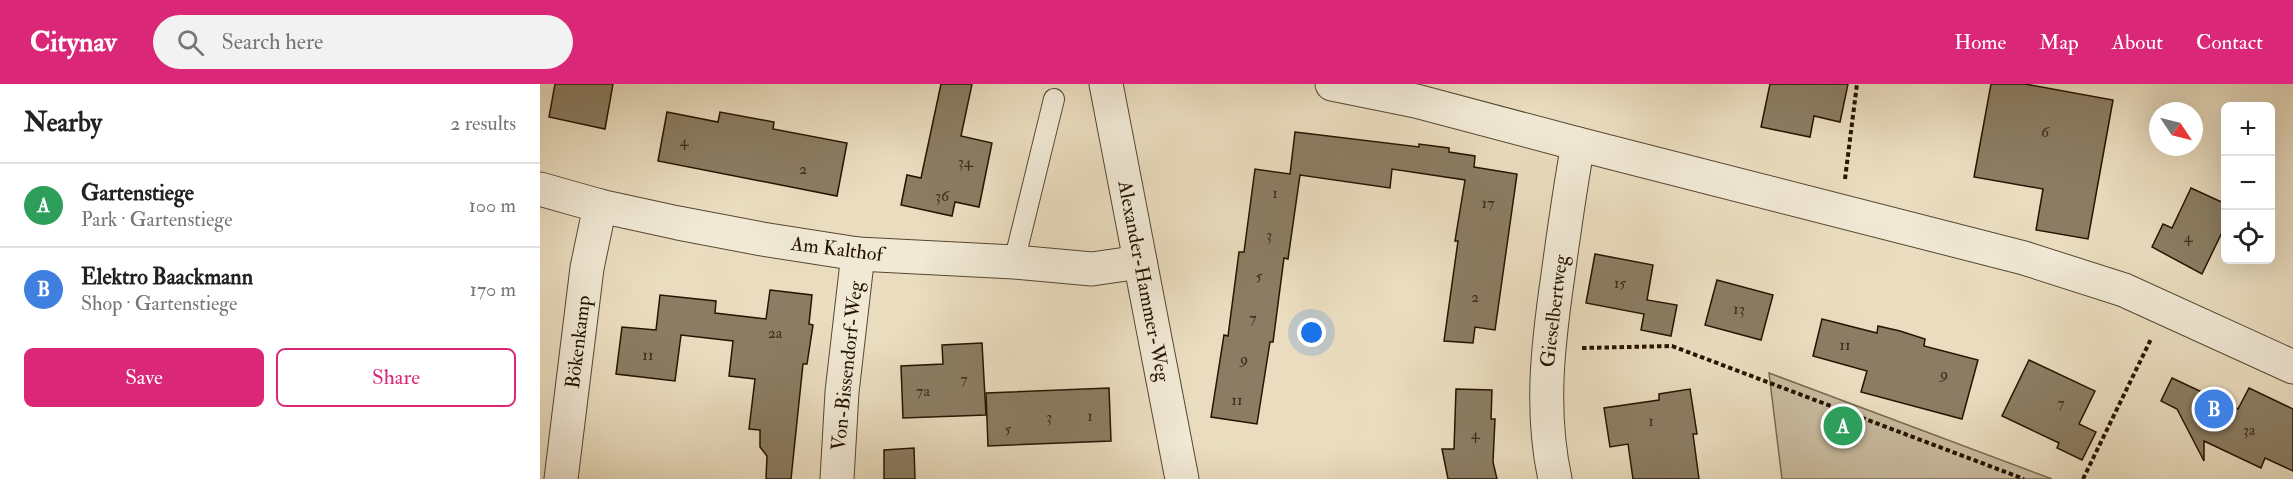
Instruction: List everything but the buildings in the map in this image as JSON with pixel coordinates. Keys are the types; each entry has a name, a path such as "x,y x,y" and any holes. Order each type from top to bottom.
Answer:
{"street":[{"name":"Alexander-Hammer-Weg","path":"1106,84 1182,479"},
{"path":"1332,84 1416,101 2044,264 2124,290 2166,307 2293,367"},
{"name":"Gieselbertweg","path":"1556,479 1546,424 1548,350 1578,144"},
{"name":"Am Kalthof","path":"540,189 600,206 762,239 858,254 1014,262 1092,269 1140,262"},
{"name":"Bökenkamp","path":"561,479 587,268 600,206"},
{"name":"Von-Bissendorf-Weg","path":"837,479 842,392 858,254"}],"lane":[{"path":"1014,262 1054,99"}],"path":[{"path":"1840,212 1857,84"},
{"path":"2083,479 2166,307"},
{"path":"1548,350 1672,346 2024,479"}],"shaded area":[{"path":"1769,373 2052,479 1782,479"}],"place":[{"name":"Elektro Baackmann","path":"2214,409"},
{"name":"Gartenstiege","path":"1843,426"}]}
